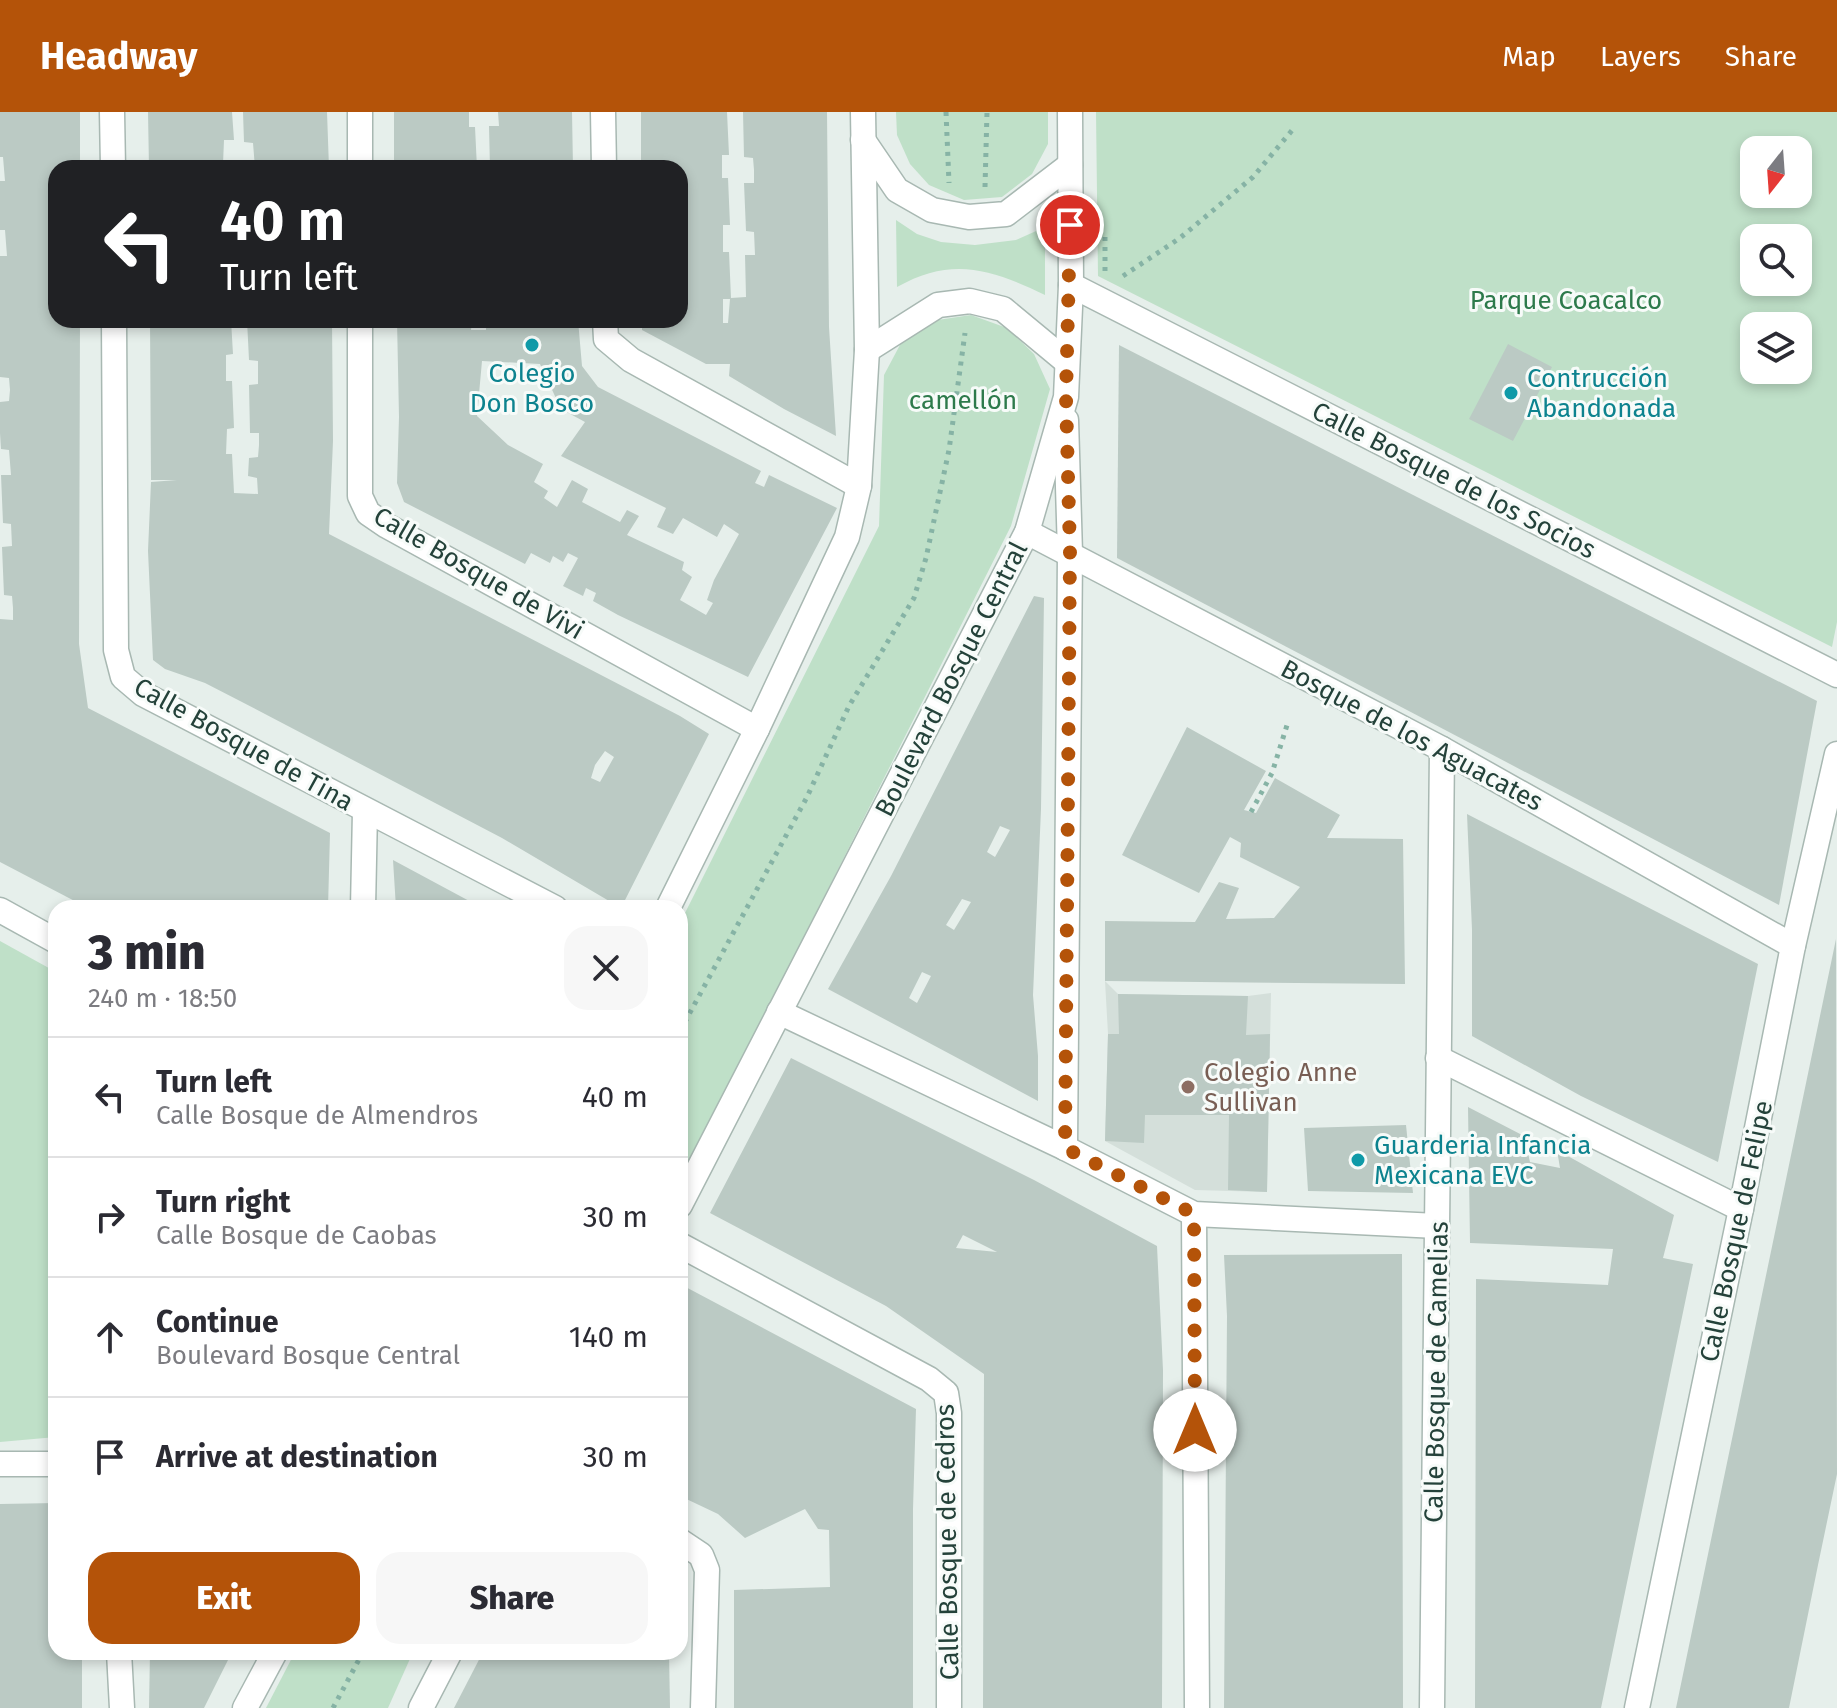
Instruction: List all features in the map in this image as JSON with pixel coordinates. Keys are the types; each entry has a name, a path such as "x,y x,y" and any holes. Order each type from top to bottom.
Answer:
{"street":[{"path":"112,112 113,160"},
{"path":"360,112 360,160"},
{"path":"603,112 604,160"},
{"path":"672,900 847,537 859,486 867,350 863,112"},
{"name":"Boulevard Bosque Central","path":"688,1189 1027,532 1066,397 1071,285 1070,112"},
{"path":"863,140 897,190 932,210 969,217 1006,214 1070,165"},
{"name":"Calle Bosque de los Socios","path":"1071,285 1837,675"},
{"path":"867,350 938,305 970,301 1003,309 1067,362"},
{"name":"Calle Bosque de Tina","path":"114,328 116,650 123,677 143,694 539,900"},
{"name":"Calle Bosque de Vivi","path":"360,328 360,496 368,513 757,729"},
{"path":"605,328 606,339 631,360 859,486"},
{"path":"1065,1148 1070,553 1066,397"},
{"name":"Bosque de los Aguacates","path":"1027,532 1442,749 1793,946"},
{"name":"Calle Bosque de Camelias","path":"1432,1708 1442,749"},
{"name":"Calle Bosque de Felipe","path":"1637,1708 1793,946 1837,754"},
{"path":"363,900 365,811"},
{"path":"0,910 48,937"},
{"path":"779,1012 1065,1148 1194,1214 1437,1226"},
{"path":"1438,1058 1741,1209"},
{"path":"1194,1214 1197,1708"},
{"name":"Calle Bosque de Cedros","path":"688,1249 929,1379 946,1393 949,1413 949,1708"},
{"path":"0,1464 48,1464"},
{"path":"688,1546 701,1555 707,1570 703,1708"},
{"path":"119,1660 122,1708"},
{"path":"245,1708 271,1660"},
{"path":"421,1708 444,1660"}],"path":[{"path":"946,112 949,184 964,189"},
{"path":"975,188 985,186 987,112"},
{"path":"1095,298 1180,238 1253,177 1294,128"},
{"path":"688,1016 807,797 849,706 914,598 926,558 949,450 962,370 965,329"},
{"path":"1251,812 1272,773 1288,722"},
{"path":"333,1708 359,1660"}],"shaded area":[{"name":"Colegio Anne Sullivan","path":"1105,981 1118,994 1248,996 1271,993 1267,1192 1195,1190 1105,1141 1108,1034"}],"green space":[{"path":"896,112 1048,112 1048,144 1032,174 1002,197 964,200 929,185 910,164 897,135"},
{"name":"Parque Coacalco","path":"1096,112 1837,112 1837,622 1832,647 1098,276"},
{"path":"896,220 917,234 941,242 975,245 1016,240 1045,227 1045,295 1007,278 954,269 917,277 897,287"},
{"name":"camellón","path":"971,315 1007,328 1034,354 1050,389 1011,526 688,1167 688,907 879,526 884,375 901,343 931,321"},
{"path":"0,941 48,968 48,1438 0,1442"},
{"path":"291,1660 409,1660 388,1708 266,1708"}],"building":[{"path":"0,112 80,112 80,160 48,160 48,328 80,328 79,644 88,708 330,833 328,900 73,900 0,862 0,619 13,620 13,608 12,596 4,595 2,547 12,546 11,524 3,523 1,475 11,475 9,450 1,449 0,433 0,402 9,401 10,390 9,378 0,377 0,256 7,256 5,230 0,230 0,181 5,181 3,157 0,157"},
{"path":"148,112 232,112 234,140 224,140 223,160 149,160"},
{"path":"243,112 327,112 329,160 254,160 253,143 244,142"},
{"path":"394,112 469,112 469,127 475,127 477,160 394,160"},
{"path":"498,112 572,112 573,160 490,160 489,126 499,126"},
{"path":"641,112 727,112 729,155 722,155 722,178 728,178 730,225 723,225 723,252 729,252 731,298 746,297 745,255 755,255 754,232 746,231 744,183 754,183 754,170 753,158 744,157 743,112 827,112 829,327 836,436 729,376 730,364 706,364 642,330 688,328 688,160 641,160","holes":["723,299 730,299 728,323 723,323"]},
{"path":"150,328 231,328 233,354 226,355 226,381 232,381 234,428 227,429 226,454 232,454 234,493 258,494 257,478 248,476 249,458 258,457 259,433 250,433 249,385 258,384 258,361 249,360 247,328 332,328 333,441 329,534 680,716 709,734 625,900 607,900 502,838 205,683 165,669 153,660 148,551 151,482 177,480 151,480","holes":["605,751 614,757 600,782 591,778 595,765"]},
{"path":"397,328 579,328 582,366 598,387 761,471 755,483 764,487 769,475 837,508 748,677 618,615 593,601 596,593 586,588 583,596 563,586 578,558 568,553 563,562 553,556 550,563 531,553 525,564 404,502 397,483","holes":["482,361 540,364 561,409 585,422 561,456 666,508 657,527 673,534 683,518 717,537 724,524 739,534 714,580 707,600 713,603 706,615 680,600 692,577 682,570 684,562 627,535 639,516 627,510 620,522 582,502 588,489 572,480 557,507 544,498 548,491 534,482 543,464 508,445 477,416"]},
{"name":"Contrucción Abandonada","path":"1508,344 1552,367 1513,441 1469,419"},
{"path":"1119,345 1817,701 1779,905 1117,558"},
{"path":"1034,596 1044,598 1041,809 1033,995 1038,1101 828,989 891,876","holes":["1000,826 1010,830 995,857 987,852","962,899 971,902 954,930 946,925","922,972 931,976 917,1003 909,998"]},
{"path":"1187,727 1266,771 1244,810 1256,813 1275,778 1340,815 1327,838 1403,839 1405,984 1105,981 1105,921 1195,922 1219,882 1239,888 1226,919 1274,918 1300,887 1240,857 1241,843 1230,837 1199,893 1122,855"},
{"path":"1467,814 1758,964 1718,1162 1581,1096 1472,1036"},
{"path":"393,860 467,900 396,900"},
{"path":"1836,939 1837,1474 1789,1708 1676,1708"},
{"name":"Colegio Anne Sullivan","path":"1118,994 1248,996 1246,1035 1270,1034 1267,1192 1228,1190 1229,1115 1145,1115 1144,1143 1105,1141 1108,1034 1119,1034"},
{"path":"791,1058 1034,1180 1157,1246 1163,1370 1162,1708 983,1708 984,1374 886,1306 710,1213","holes":["963,1235 997,1252 956,1248"]},
{"path":"1468,1107 1524,1136 1530,1162 1560,1168 1557,1150 1674,1215 1663,1258 1693,1264 1601,1708 1475,1708 1476,1279 1608,1285 1613,1249 1470,1243"},
{"name":"Guarderia Infancia Mexicana EVC","path":"1406,1125 1413,1193 1308,1191 1304,1128"},
{"path":"1402,1254 1403,1708 1224,1708 1227,1316 1224,1255"},
{"path":"688,1288 916,1409 913,1708 734,1708 734,1590 830,1587 829,1530 818,1529 805,1509 745,1538 718,1514 688,1500"},
{"path":"48,1503 48,1660 82,1660 82,1708 0,1708 0,1504"},
{"path":"150,1660 228,1660 204,1708 149,1708"},
{"path":"479,1660 669,1660 670,1708 454,1708"}],"place":[{"name":"Colegio Don Bosco","path":"532,345"},
{"name":"Contrucción Abandonada","path":"1511,393"},
{"name":"Colegio Anne Sullivan","path":"1188,1087"},
{"name":"Guarderia Infancia Mexicana EVC","path":"1358,1160"}],"route":[{"path":"1070,225 1066,397 1070,553 1065,1148 1194,1214 1195,1430"}]}
